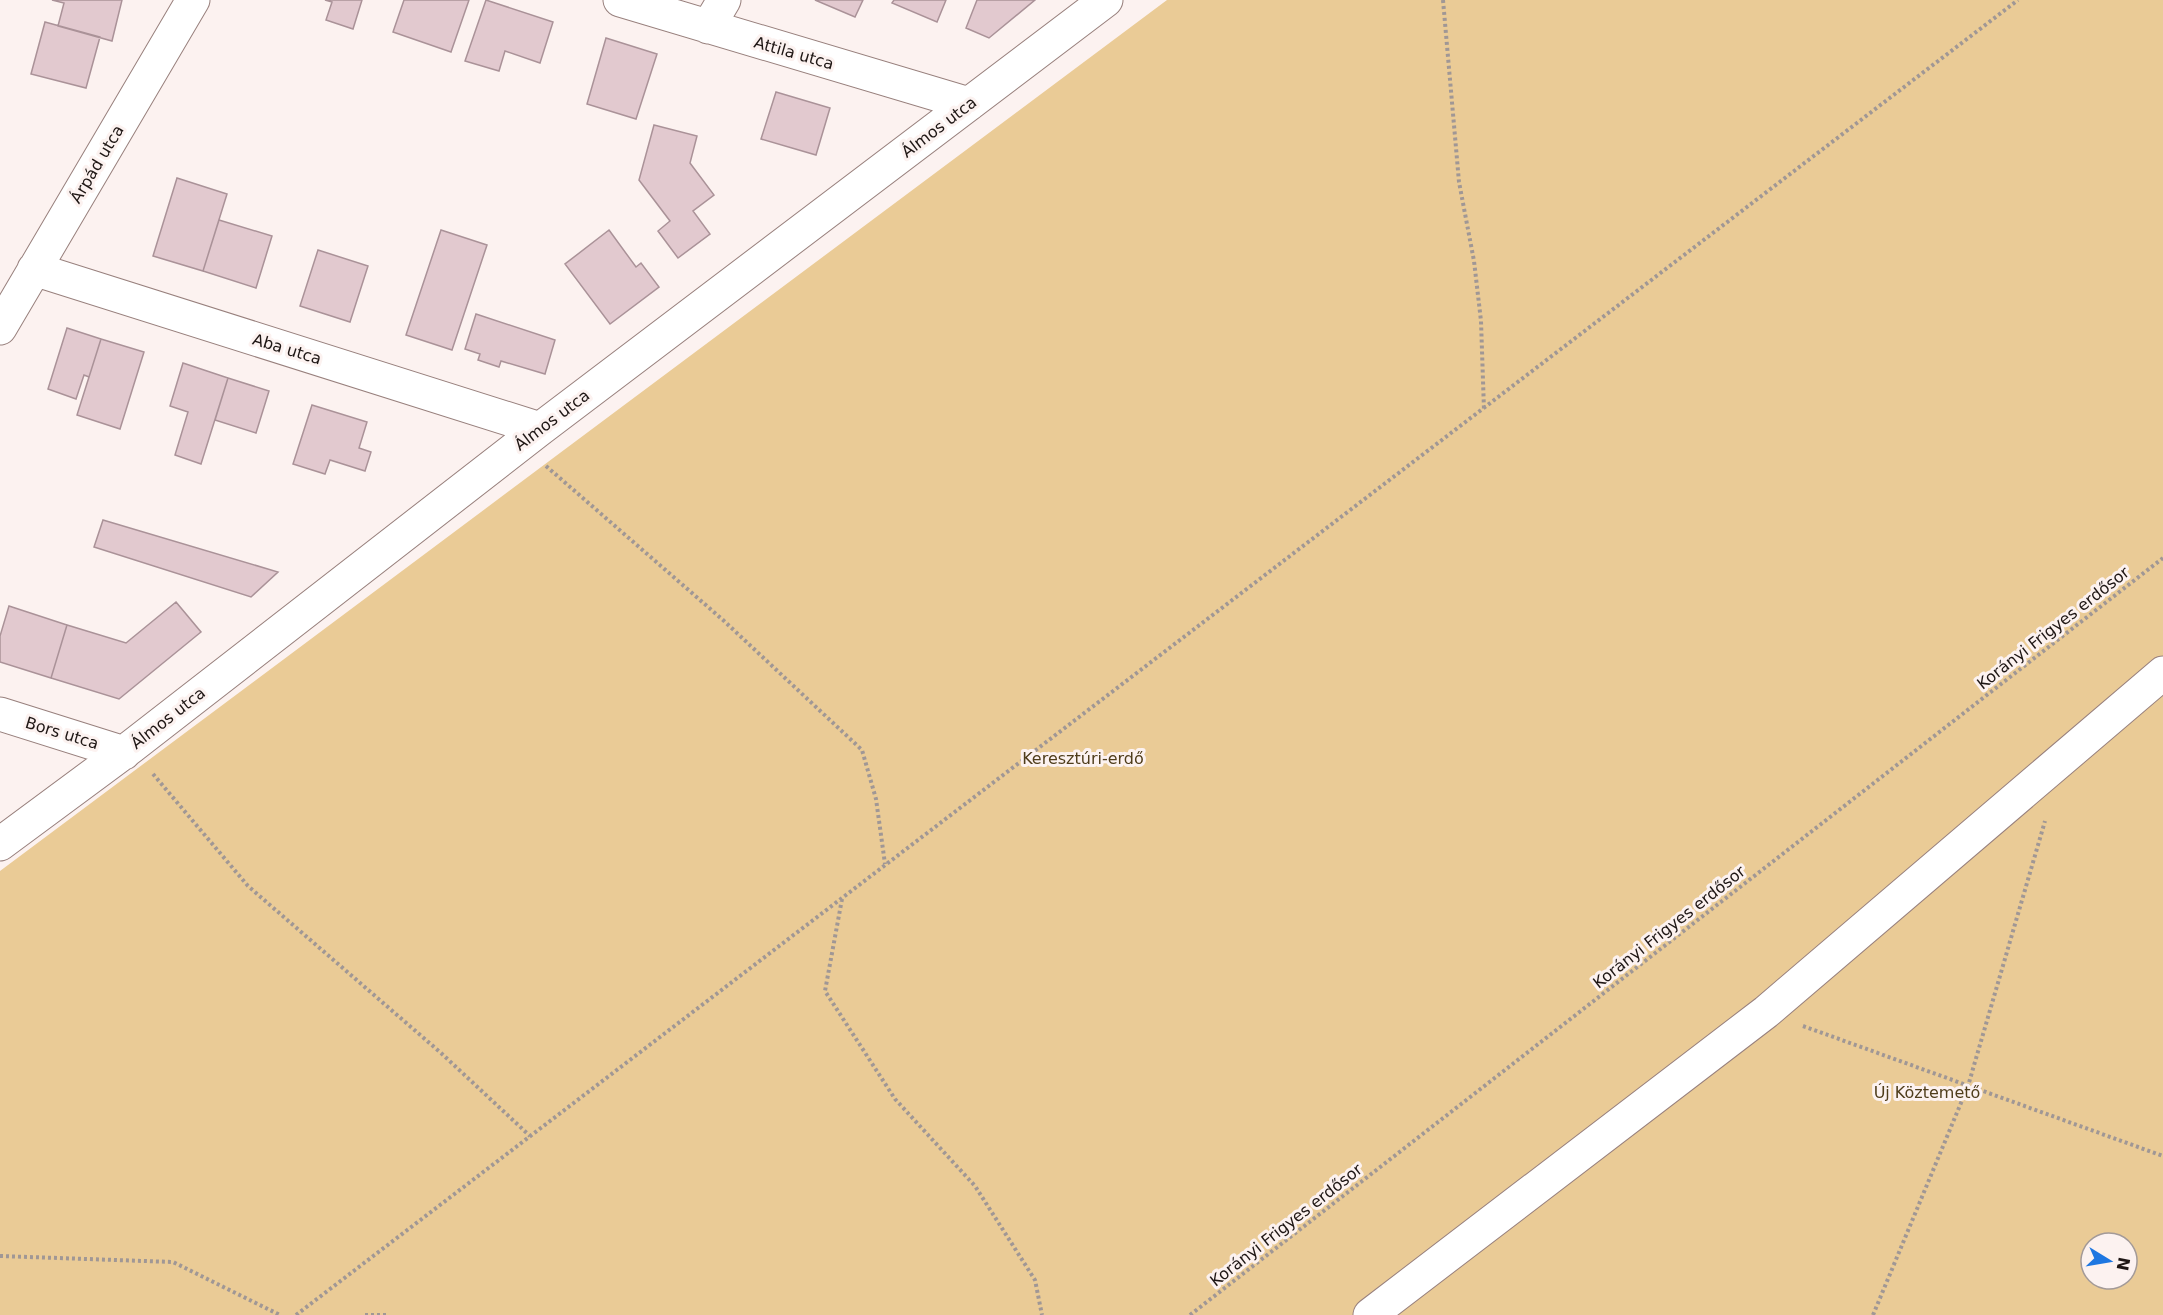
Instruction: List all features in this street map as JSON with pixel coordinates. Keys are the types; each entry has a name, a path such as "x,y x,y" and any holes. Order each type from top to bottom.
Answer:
{"street":[{"name":"Árpád utca","path":"0,328 194,0"},
{"name":"Attila utca","path":"620,0 716,14 969,104"},
{"name":"Álmos utca","path":"0,844 127,750 530,436 1106,0"},
{"name":"Aba utca","path":"34,269 530,436"},
{"path":"1370,1315 1766,1012 2163,674"},
{"name":"Bors utca","path":"0,714 127,750"}],"path":[{"path":"1443,0 1459,182 1474,261 1480,321 1484,410"},
{"path":"296,1315 2018,0"},
{"path":"530,436 862,750 876,799 885,865"},
{"name":"Korányi Frigyes erdősor","path":"1190,1315 2163,558"},
{"path":"127,750 248,886 441,1053 530,1136"},
{"path":"1873,1315 1968,1086 2048,813"},
{"path":"842,898 825,991 895,1099 975,1186 1035,1280 1042,1315"},
{"path":"1766,1012 2163,1156"},
{"path":"0,1256 173,1262 280,1315"},
{"path":"365,1315 388,1315"}],"green space":[{"name":"Keresztúri-erdő","path":"1167,0 2163,0 2163,1315 0,1315 0,871"}],"building":[{"path":"52,0 122,0 112,41 58,26 64,3"},
{"path":"325,0 362,0 353,29 326,20 332,2"},
{"path":"404,0 469,0 451,52 393,32"},
{"path":"486,0 553,22 540,63 505,51 499,71 465,61"},
{"path":"815,0 863,0 855,17"},
{"path":"894,0 946,0 937,22 892,3"},
{"path":"977,0 1035,0 989,38 966,28"},
{"path":"45,22 100,37 86,88 31,74"},
{"path":"606,38 657,54 636,119 587,104"},
{"path":"776,92 830,108 816,155 761,139"},
{"path":"654,125 697,136 690,163 714,195 693,211 710,234 678,258 658,231 670,221 639,180"},
{"path":"177,178 227,194 203,271 153,256"},
{"path":"219,220 272,236 256,288 203,271"},
{"path":"441,230 487,245 452,350 406,335"},
{"path":"609,230 636,267 641,263 659,287 610,324 565,264"},
{"path":"318,250 368,266 350,322 300,306"},
{"path":"476,314 555,340 545,374 501,361 499,367 478,360 480,354 465,349"},
{"path":"67,328 101,339 89,377 84,375 76,399 48,389"},
{"path":"101,339 144,352 120,429 77,415"},
{"path":"183,363 228,378 201,464 175,455 188,412 170,406"},
{"path":"228,378 269,391 256,433 215,420"},
{"path":"312,405 367,422 359,448 371,452 365,471 330,460 325,474 293,464"},
{"path":"103,520 278,572 251,597 94,547"},
{"path":"176,602 201,632 119,699 51,678 67,625 126,643"},
{"path":"9,606 67,625 51,678 0,662 0,636"}],"park label":[{"name":"Új Köztemető","path":"1927,1092"}]}
